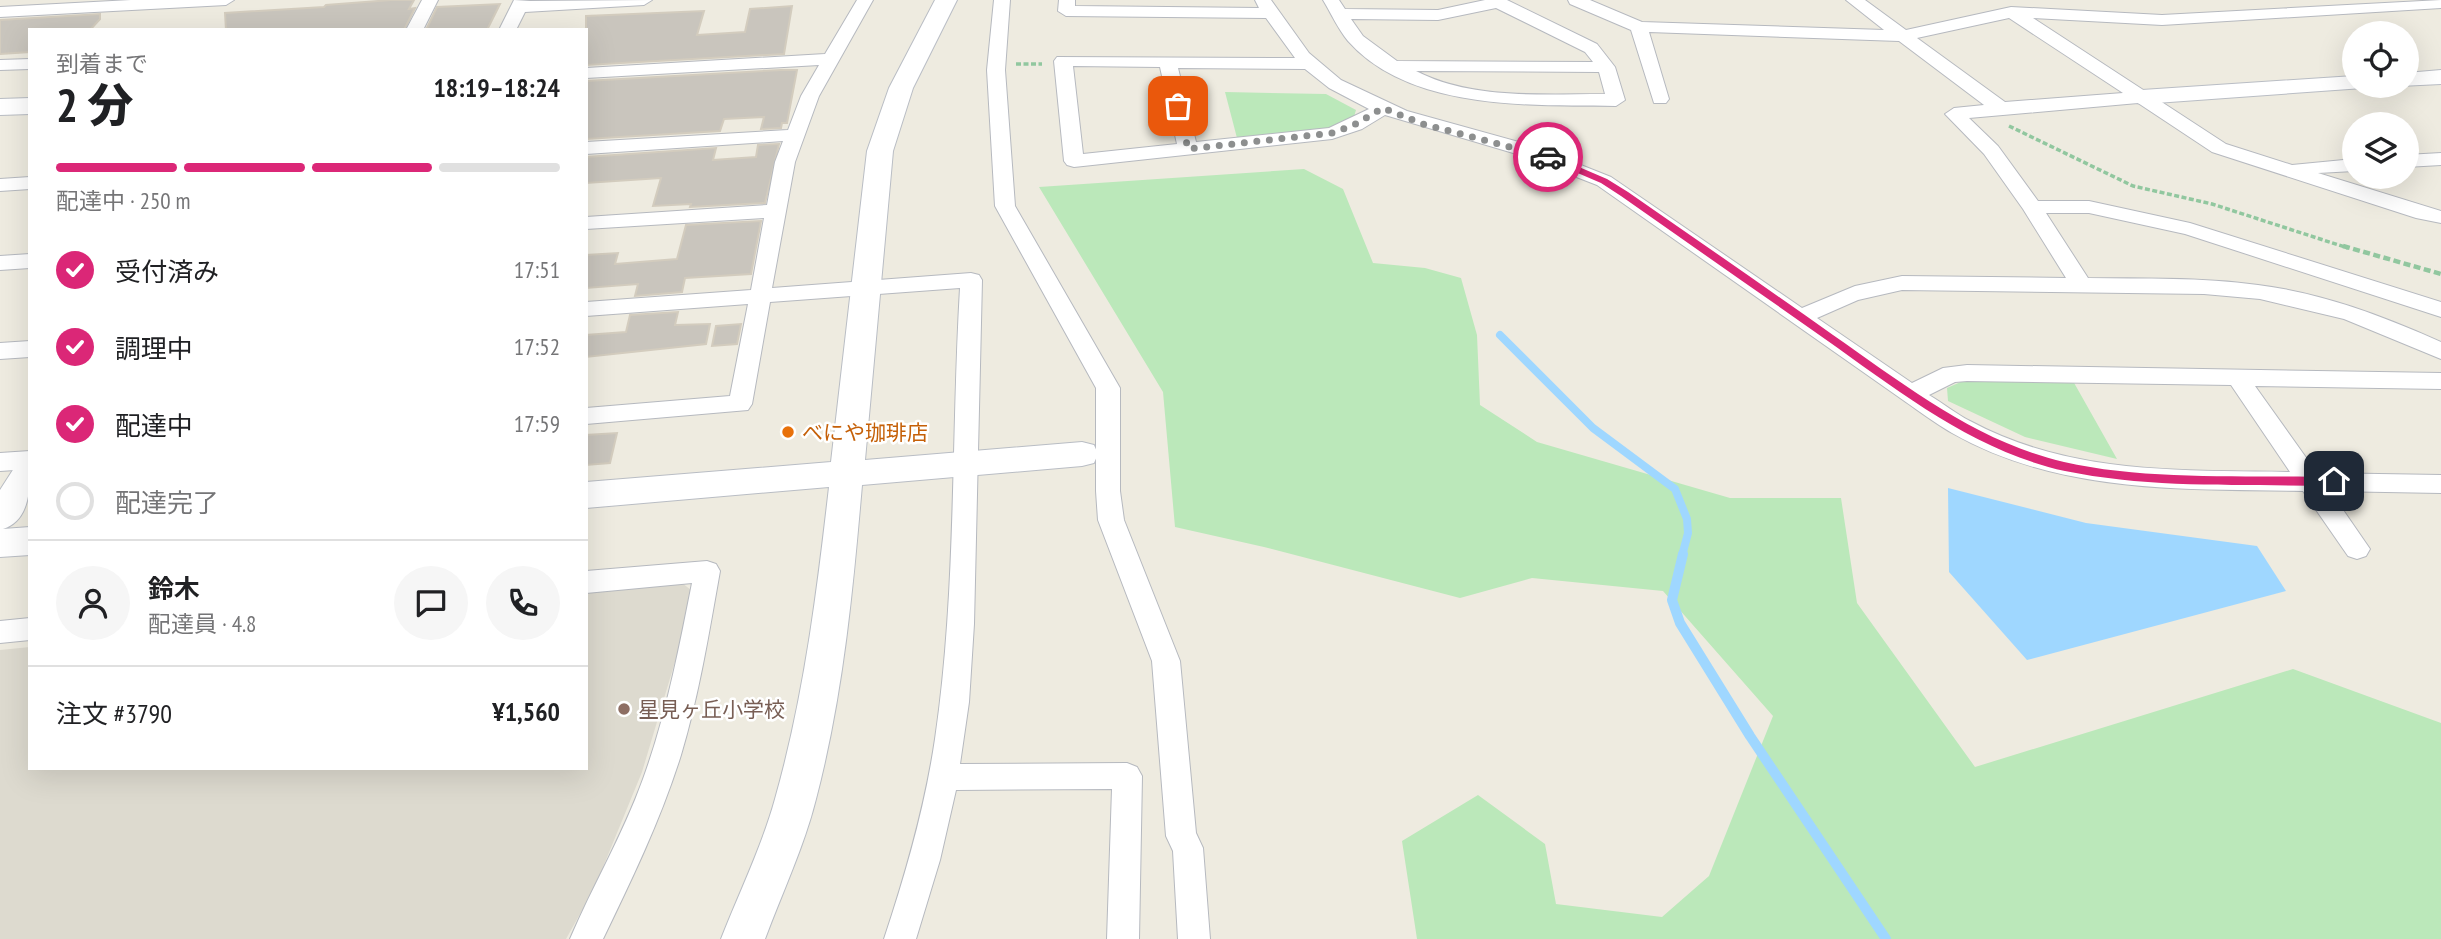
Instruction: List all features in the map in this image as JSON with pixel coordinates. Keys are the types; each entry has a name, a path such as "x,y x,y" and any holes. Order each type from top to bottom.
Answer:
{"street":[{"path":"0,12 226,0"},
{"path":"415,28 430,0"},
{"path":"508,28 520,4 644,0"},
{"path":"588,416 740,404 780,182 794,135 810,96 865,0"},
{"path":"743,939 795,802 811,736 832,617 880,151 901,88 946,0"},
{"path":"1002,0 996,70 1005,206 1108,388 1108,491 1111,520 1169,674 1181,836 1188,848 1194,939"},
{"path":"1067,0 1066,11 1267,7 1290,43 1334,84 1423,124 1547,157 1604,181 1911,394 1981,436 2033,457 2063,466 2150,479 2441,484"},
{"path":"1576,0 1639,27 1904,36 2011,12 2162,20 2441,1"},
{"path":"1854,0 1904,36 1993,108"},
{"path":"1992,0 2219,148 2423,214 2441,217"},
{"path":"2127,0 2162,20"},
{"path":"1496,1 1591,48 1606,67 1616,100 1485,97 1442,88 1378,58 1355,38 1336,7 1438,15 1496,1"},
{"path":"1639,27 1660,99"},
{"path":"588,73 830,59"},
{"path":"1311,64 1063,61 1074,162 1332,133 1354,125 1383,108"},
{"path":"1168,63 1188,149"},
{"path":"0,65 28,64"},
{"path":"1391,66 1606,67"},
{"path":"2419,79 2441,77"},
{"path":"2081,285 2032,207 1991,150 1954,114 1993,108 2342,84"},
{"path":"0,107 28,106"},
{"path":"588,148 794,135"},
{"path":"2419,160 2441,159"},
{"path":"2286,170 2342,166"},
{"path":"0,185 28,183"},
{"path":"2032,207 2089,207 2190,229 2441,310"},
{"path":"588,223 775,211"},
{"path":"0,263 28,261"},
{"path":"588,309 971,280 962,614 957,681 943,777 916,890 900,939"},
{"path":"1802,317 1845,295 1882,285 1917,282 2226,288 2288,297 2383,325 2441,351"},
{"path":"0,351 28,349"},
{"path":"1911,394 1951,374 1967,373 2441,381"},
{"path":"2237,377 2357,549"},
{"path":"588,495 1082,454"},
{"path":"0,462 28,460"},
{"path":"0,517 28,474"},
{"path":"0,543 28,541"},
{"path":"586,939 632,843 658,778 691,660 707,571 588,582"},
{"path":"0,632 28,629"},
{"path":"943,777 1127,776 1123,939"}],"path":[{"path":"1011,64 1063,64"},
{"path":"1993,108 2016,131 2133,186 2212,204 2388,261 2441,274"}],"shaded area":[{"name":"星見ヶ丘小学校","path":"682,583 691,590 680,645 642,772 594,889 566,939 0,939 0,650 28,647 28,770 588,770 588,591"}],"green space":[{"path":"1225,92 1326,94 1356,110 1353,120 1330,130 1237,138"},
{"path":"1304,169 1343,189 1373,263 1425,268 1461,278 1477,335 1480,405 1537,442 1730,498 1841,498 1857,603 1975,767 2293,669 2441,723 2441,939 1417,939 1402,841 1478,795 1545,844 1556,904 1662,917 1709,876 1773,716 1663,591 1532,578 1460,598 1264,547 1175,527 1163,392 1039,187"},
{"path":"1963,381 2073,381 2117,459 2025,437 1948,401 1947,388"}],"water":[{"path":"1948,488 2086,523 2257,546 2286,591 2027,660 1949,572"}],"building":[{"path":"414,0 409,9 415,8 405,28 226,28 225,13"},
{"path":"500,4 488,28 427,28 437,7"},
{"path":"792,6 784,54 588,65 586,16 704,11 697,35 745,32 750,9"},
{"path":"100,14 100,19 92,28 28,28 28,52 0,54 0,20"},
{"path":"797,70 787,123 782,123 781,128 761,129 764,117 724,119 720,131 588,139 588,81"},
{"path":"779,144 765,203 653,206 661,178 588,183 588,157 716,148 713,160 756,157 758,145"},
{"path":"761,221 751,274 685,278 682,292 635,296 638,284 588,288 588,255 618,253 615,264 677,259 686,225"},
{"path":"678,312 675,325 710,324 706,344 588,357 588,335 626,332 630,315"},
{"path":"741,324 737,344 712,346 716,326"},
{"path":"617,433 610,463 588,465 588,435"}],"waterway":[{"path":"1500,335 1593,428 1675,489 1687,519 1688,533 1682,556"},
{"path":"1683,554 1672,600 1680,623 1750,736 1886,939"}],"way so far":[{"path":"1178,106 1188,149 1332,133 1354,125 1383,108 1423,124 1548,157"}],"place":[{"name":"べにや珈琲店","path":"788,432"},
{"name":"星見ヶ丘小学校","path":"624,709"}],"route":[{"path":"1548,157 1604,181 1625,194 1911,394 1961,427 2003,446 2063,466 2125,477 2334,481"}]}
